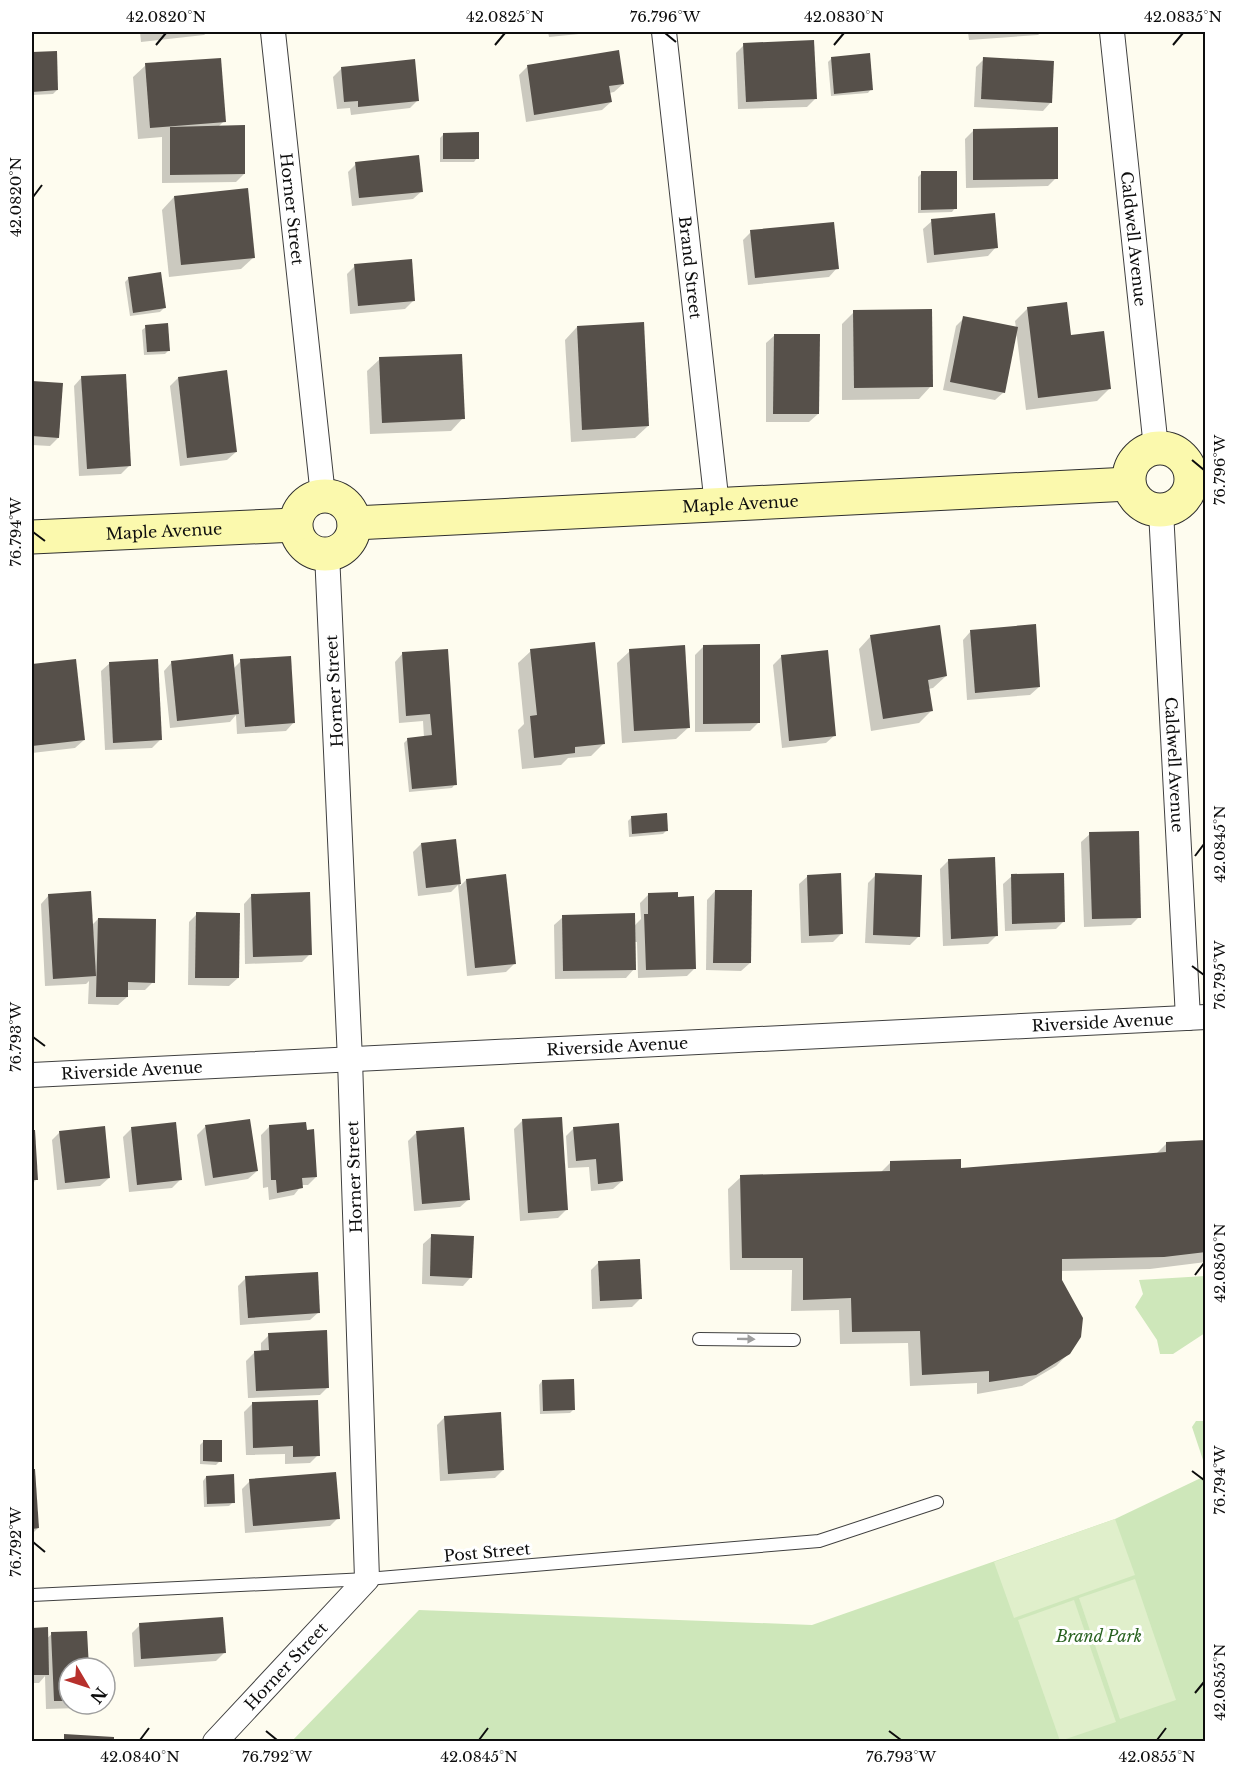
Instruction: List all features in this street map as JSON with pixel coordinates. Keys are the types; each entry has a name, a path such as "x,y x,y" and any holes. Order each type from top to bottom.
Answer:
{"main road":[{"path":"1156,448 1168,448 1182,456 1199,480 1178,504 1161,511 1144,507 1136,500 1129,483 1129,470 1134,462 1156,448"},
{"name":"Maple Avenue","path":"354,523 1129,483"},
{"path":"323,496 339,499 349,509 354,523 353,532 346,543 327,553 306,547 296,532 295,525 301,508 323,496"},
{"name":"Maple Avenue","path":"32,537 295,525"}],"street":[{"name":"Horner Street","path":"273,32 323,496"},
{"name":"Brand Street","path":"664,32 717,505"},
{"name":"Caldwell Avenue","path":"1112,32 1156,448"},
{"name":"Caldwell Avenue","path":"1161,511 1197,1018"},
{"name":"Horner Street","path":"215,1742 367,1579 350,1060 327,553"},
{"name":"Riverside Avenue","path":"32,1075 1197,1018"}],"lane":[{"path":"699,1339 794,1340"},
{"name":"Post Street","path":"32,1595 367,1579 819,1541 938,1502"}],"green space":[{"path":"1205,1276 1205,1333 1173,1354 1160,1354 1157,1340 1135,1307 1143,1294 1139,1280"},
{"path":"1196,1421 1205,1421 1205,1466 1192,1427"},
{"name":"Brand Park","path":"1205,1476 1205,1741 291,1742 419,1610 812,1625 1115,1519"},
{"path":"1115,1519 1135,1575 1014,1618 994,1562"},
{"path":"1135,1579 1176,1700 1120,1719 1079,1598"},
{"path":"1074,1600 1116,1722 1060,1741 1018,1620"}],"building":[{"path":"814,40 817,99 746,102 743,43"},
{"path":"619,50 624,84 609,86 612,102 534,115 527,65"},
{"path":"57,51 58,90 32,92 32,52"},
{"path":"870,53 873,90 834,94 831,57"},
{"path":"983,57 1054,61 1052,103 981,99"},
{"path":"221,58 226,122 150,128 145,63"},
{"path":"415,59 419,101 358,107 358,101 344,102 341,67"},
{"path":"245,125 245,174 170,175 170,127"},
{"path":"1058,127 1058,179 973,180 973,129"},
{"path":"479,132 479,159 443,159 443,133"},
{"path":"419,155 423,192 359,198 355,162"},
{"path":"921,171 957,171 957,209 921,210"},
{"path":"248,188 255,258 181,265 174,196"},
{"path":"995,213 998,248 934,255 931,219"},
{"path":"834,222 839,269 755,278 750,230"},
{"path":"412,259 415,301 358,306 354,264"},
{"path":"161,272 166,308 133,313 128,277"},
{"path":"1067,302 1071,335 1104,331 1111,389 1038,398 1027,307"},
{"path":"932,309 933,387 854,388 853,310"},
{"path":"963,316 1018,327 1005,393 950,382"},
{"path":"644,322 649,426 582,430 577,326"},
{"path":"168,323 170,351 147,352 145,325"},
{"path":"774,334 820,334 819,414 773,414"},
{"path":"462,354 465,419 382,423 379,357"},
{"path":"227,370 237,452 187,458 178,377"},
{"path":"126,374 131,466 87,469 81,376"},
{"path":"32,381 63,383 59,438 32,436"},
{"path":"1036,624 1040,687 975,693 970,630"},
{"path":"940,625 947,676 928,680 933,711 883,719 870,635"},
{"path":"595,642 605,744 575,747 575,753 534,758 530,716 537,715 530,649"},
{"path":"760,644 760,723 703,724 703,645"},
{"path":"685,645 690,728 634,731 629,649"},
{"path":"448,649 457,785 412,789 407,738 432,735 430,714 406,716 402,652"},
{"path":"828,650 836,736 789,741 781,655"},
{"path":"233,654 239,714 177,721 171,661"},
{"path":"291,656 295,723 245,727 240,659"},
{"path":"76,659 85,740 32,746 32,664"},
{"path":"158,659 162,740 113,743 109,662"},
{"path":"667,813 668,831 632,834 631,816"},
{"path":"1139,831 1141,918 1092,919 1089,832"},
{"path":"456,839 461,884 426,888 421,843"},
{"path":"995,857 998,936 951,939 948,859"},
{"path":"841,873 843,934 809,936 807,875"},
{"path":"875,873 922,875 920,937 873,935"},
{"path":"1064,873 1065,922 1012,924 1011,874"},
{"path":"506,874 516,964 475,968 466,879"},
{"path":"715,890 752,890 751,963 713,963"},
{"path":"91,891 96,976 53,979 48,894"},
{"path":"310,892 312,955 253,957 251,894"},
{"path":"678,892 678,897 694,896 696,969 646,970 644,914 648,914 648,893"},
{"path":"196,912 240,913 239,978 195,978"},
{"path":"635,913 636,970 563,971 562,915"},
{"path":"98,918 156,919 155,983 128,982 128,997 96,997"},
{"path":"562,1117 568,1210 528,1213 522,1119"},
{"path":"250,1119 258,1171 213,1178 205,1125"},
{"path":"176,1122 182,1180 137,1185 131,1127"},
{"path":"306,1122 307,1130 314,1129 317,1177 302,1178 303,1188 277,1193 276,1180 271,1180 269,1125"},
{"path":"619,1123 623,1181 598,1184 596,1159 576,1161 573,1127"},
{"path":"105,1126 110,1178 65,1183 59,1131"},
{"path":"464,1127 470,1200 422,1204 416,1131"},
{"path":"32,1130 35,1130 38,1180 32,1180"},
{"path":"1206,1140 1206,1252 1164,1257 1062,1259 1062,1280 1083,1318 1081,1337 1070,1354 1036,1375 989,1382 989,1371 922,1375 920,1331 852,1332 851,1298 803,1300 803,1258 742,1258 740,1175 890,1171 890,1161 961,1159 961,1168 1166,1152 1166,1142"},
{"path":"431,1234 474,1236 472,1278 430,1276"},
{"path":"640,1259 642,1299 600,1301 598,1261"},
{"path":"318,1272 320,1313 248,1318 245,1276"},
{"path":"327,1330 329,1388 256,1391 254,1351 269,1350 268,1333"},
{"path":"574,1379 575,1410 543,1411 542,1380"},
{"path":"318,1400 320,1456 293,1457 293,1446 253,1448 252,1402"},
{"path":"501,1412 504,1470 448,1474 444,1416"},
{"path":"203,1440 222,1440 222,1462 203,1461"},
{"path":"32,1469 35,1469 39,1528 32,1529"},
{"path":"336,1472 340,1519 253,1526 249,1479"},
{"path":"234,1474 235,1503 207,1504 206,1476"},
{"path":"223,1617 226,1653 141,1659 139,1623"},
{"path":"48,1627 49,1675 32,1675 32,1628"},
{"path":"87,1631 88,1656 57,1656 57,1701 54,1701 51,1632"},
{"path":"64,1734 114,1737 114,1742 64,1742"}]}
